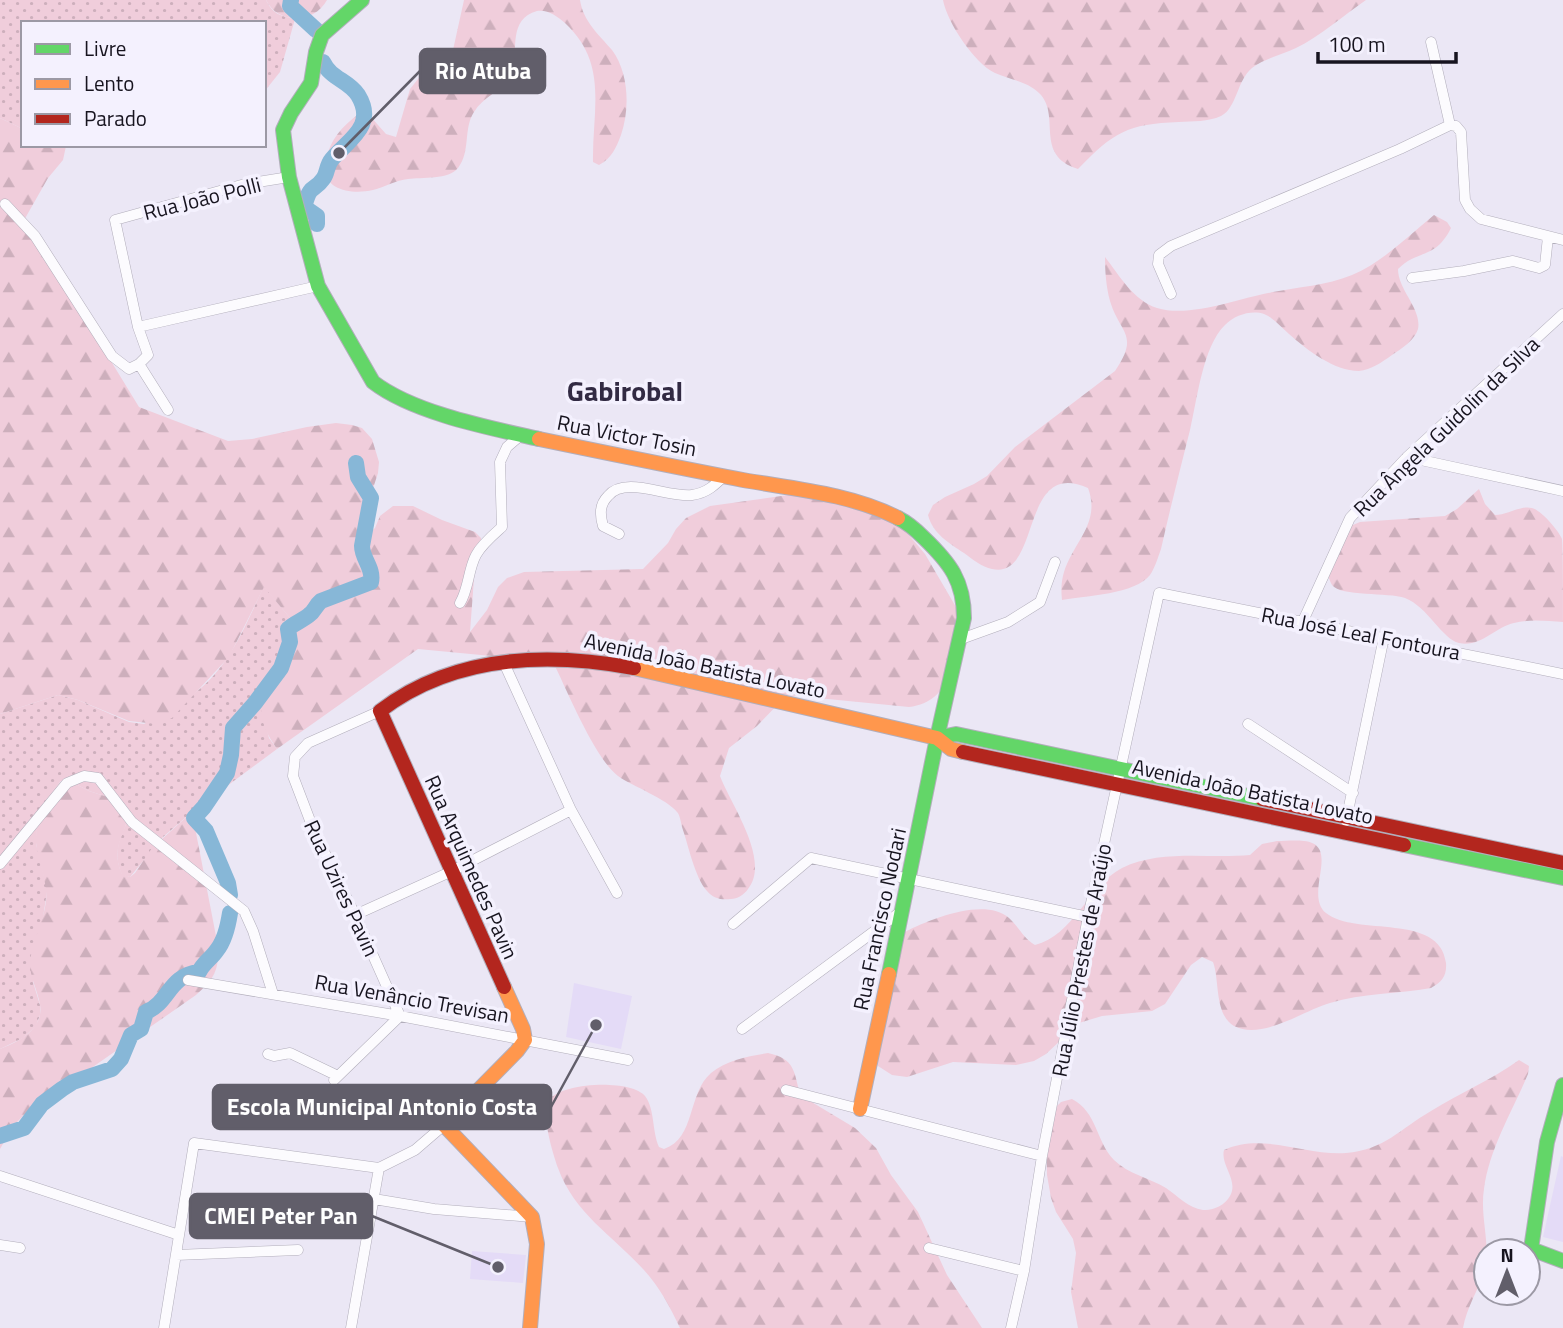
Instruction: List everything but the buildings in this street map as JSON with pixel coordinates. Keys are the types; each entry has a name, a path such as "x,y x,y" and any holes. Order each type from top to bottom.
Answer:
{"street":[{"name":"Rua Victor Tosin","path":"362,0 322,35 311,83 291,113 284,130 289,177 318,286 365,372 386,392 429,410 521,435 662,465 847,499 879,508 906,522 943,555 957,577 964,598 961,639 937,738"},
{"path":"1431,42 1450,125"},
{"path":"1171,293 1158,264 1159,255 1171,246 1400,149 1450,125 1461,132 1465,200 1470,209 1481,219 1563,240"},
{"name":"Rua João Polli","path":"138,327 114,220 245,184 289,177"},
{"path":"5,204 35,236 112,356 129,369 139,365 148,355 138,327 318,286"},
{"path":"1412,278 1513,261 1539,268 1545,265 1548,237"},
{"name":"Rua Ângela Guidolin da Silva","path":"1303,621 1350,518 1407,457 1563,314"},
{"path":"139,365 168,411"},
{"path":"460,603 466,593 475,556 502,527 503,487 500,462 507,447 521,435"},
{"path":"1407,457 1563,491"},
{"path":"619,534 603,526 599,514 604,500 612,491 622,486 692,495 709,490 725,475"},
{"path":"961,639 1007,622 1040,602 1055,562"},
{"name":"Rua José Leal Fontoura","path":"1159,593 1563,674"},
{"name":"Rua Júlio Prestes de Araújo","path":"1010,1328 1024,1271 1042,1156 1088,917 1159,593"},
{"path":"1346,825 1384,637"},
{"name":"Avenida João Batista Lovato","path":"380,711 390,701 449,676 535,658 574,659 661,673 937,738 956,734 1118,777 1346,825 1563,878"},
{"path":"504,663 571,810 617,893"},
{"name":"Rua Uzires Pavin","path":"380,711 308,743 295,757 293,776 314,831 400,1016"},
{"name":"Rua Arquimedes Pavin","path":"380,711 523,1030 525,1041"},
{"path":"1248,724 1353,793"},
{"name":"Rua Francisco Nodari","path":"860,1109 904,910 937,738"},
{"path":"0,864 67,783 83,776 98,778 132,822 244,911 273,994"},
{"path":"355,915 450,872 571,810"},
{"name":"Avenida João Batista Lovato","path":"1346,825 1563,863"},
{"path":"733,924 811,858 1088,917"},
{"path":"742,1029 904,910"},
{"name":"Rua Venâncio Trevisan","path":"188,980 400,1016 628,1060"},
{"path":"268,1054 274,1056 290,1053 336,1078 400,1016"},
{"path":"164,1328 194,1143 379,1168 415,1150 444,1125 525,1041"},
{"path":"1563,1085 1547,1142 1531,1249 1563,1261"},
{"path":"786,1090 1042,1156"},
{"path":"444,1125 532,1217 537,1244 530,1328"},
{"path":"351,1328 379,1168"},
{"path":"0,1176 179,1236"},
{"path":"374,1199 434,1209 532,1217"},
{"path":"0,1245 20,1248"},
{"path":"929,1248 1024,1271"},
{"path":"176,1255 298,1250"}],"shaded area":[{"path":"574,983 632,996 621,1049 566,1037"},
{"path":"1561,1156 1563,1157 1563,1242 1543,1237"},
{"path":"472,1251 526,1255 523,1283 470,1279"}],"green space":[{"path":"0,0 266,0 278,14 295,19 280,72 266,90 266,21 21,21 21,128 0,118"},
{"path":"266,0 327,0 314,14 296,18 279,14"},
{"path":"464,0 580,0 588,21 618,59 625,80 626,114 613,152 599,165 593,162 595,88 588,55 565,23 548,12 537,11 528,15 518,28 510,77 474,112 462,161 454,172 355,192 332,184 325,170 330,146 347,123 359,114 370,116 386,134 396,137 410,89 422,74 443,63 453,50"},
{"path":"943,0 1366,0 1305,43 1252,68 1243,79 1230,107 1221,116 1206,120 1146,125 1122,132 1102,146 1078,169 1064,163 1056,154 1052,145 1048,112 1039,93 1024,83 987,68 970,51 956,30"},
{"path":"0,118 21,128 21,147 66,147 63,160 48,178 23,222 139,407 228,441 336,423 362,428 372,439 379,462 378,473 354,547 375,528 380,516 393,506 413,506 475,532 481,538 481,551 475,565 470,632 487,610 498,587 507,578 524,572 643,569 668,543 686,518 710,506 788,495 823,495 896,520 925,554 963,619 950,675 935,696 924,703 909,707 787,695 757,726 729,748 720,776 747,832 755,863 754,877 746,891 733,899 712,896 703,885 695,870 677,812 666,802 618,776 609,767 591,740 553,662 418,649 277,749 266,729 261,707 290,618 264,587 229,657 172,718 157,724 129,721 78,700 58,695 0,714"},
{"path":"1434,215 1447,222 1451,228 1445,238 1432,250 1398,269 1399,277 1417,314 1418,329 1407,344 1376,365 1359,371 1331,364 1304,347 1271,318 1259,313 1233,318 1217,334 1202,374 1161,549 1152,572 1143,581 1122,590 1062,600 1064,572 1089,522 1091,500 1088,488 1066,483 1051,489 1040,503 1018,557 1008,567 992,569 981,565 947,542 930,522 928,515 933,505 987,476 1015,447 1115,371 1127,341 1110,301 1105,257 1141,300 1157,308 1183,311 1342,279 1385,256"},
{"path":"1479,489 1485,504 1495,515 1532,508 1545,517 1560,535 1563,622 1520,622 1507,625 1474,643 1459,643 1447,636 1421,608 1405,598 1355,593 1337,589 1332,585 1328,575 1348,527 1360,522 1445,516"},
{"path":"264,586 290,618 261,707 269,738 277,749 163,837 130,877 122,875 117,853 129,818 120,801 89,791 68,780 61,781 53,790 41,814 37,829 36,844 46,884 33,982 40,1015 36,1026 23,1038 0,1049 0,714 58,695 78,700 129,722 144,724 177,705 208,682 236,644"},
{"path":"68,780 89,791 120,801 129,808 117,856 122,874 130,877 152,848 192,812 216,936 216,969 196,995 24,1115 13,1126 0,1149 0,1049 14,1043 34,1028 40,1013 30,964 46,901 46,886 36,843 37,831 52,791"},
{"path":"1304,841 1315,844 1320,851 1322,861 1318,894 1320,905 1326,913 1357,924 1413,931 1429,937 1440,947 1446,963 1446,972 1441,981 1431,988 1342,1000 1283,1023 1257,1030 1245,1030 1234,1026 1223,1014 1213,962 1202,957 1191,965 1165,1004 1152,1011 1102,1016 1079,1023 1046,1054 1034,1061 1016,1065 953,1062 907,1077 892,1075 878,1066 871,1052 905,932 957,912 986,909 1009,918 1035,945 1060,932 1099,886 1122,868 1137,862 1169,857 1250,855 1262,844"},
{"path":"768,1053 784,1059 792,1067 800,1095 855,1128 876,1148 891,1175 918,1212 947,1275 982,1328 680,1328 664,1297 649,1276 584,1211 565,1184 553,1153 546,1114 549,1100 556,1094 581,1086 612,1085 637,1091 648,1101 659,1147 664,1149 674,1143 687,1126 698,1092 711,1073 731,1062"},
{"path":"1519,1060 1529,1066 1528,1074 1496,1145 1487,1174 1483,1198 1485,1237 1472,1237 1472,1301 1463,1328 1078,1328 1071,1292 1076,1253 1073,1239 1056,1212 1047,1175 1046,1135 1051,1112 1061,1102 1072,1099 1087,1112 1103,1144 1120,1165 1166,1188 1193,1207 1207,1210 1222,1205 1232,1190 1231,1178 1223,1156 1224,1150 1254,1143 1331,1153 1371,1148"}],"waterway":[{"path":"291,0 290,6 316,30"},
{"path":"317,224 317,216 307,209 305,204 307,197 325,177 332,159 358,132 364,115 358,95 330,72 323,62"},
{"path":"230,895 228,883 206,831 194,818 227,773 233,728 281,668 290,642 288,629 311,613 321,601 371,582 371,572 362,546 371,498 358,477 356,463"},
{"path":"0,1136 24,1128 42,1104 73,1082 112,1069 121,1059 131,1035 141,1029 146,1012 154,1008 181,979 199,972 215,953 224,937 230,913"}],"traffic: fast":[{"path":"362,0 322,35 311,83 283,130 289,177 318,286 373,382 430,411 539,439"},
{"path":"889,974 964,618 961,593 954,574 933,547 909,524 898,518"},
{"path":"937,738 956,734 1262,799"},
{"path":"1404,845 1563,878"},
{"path":"1563,1085 1547,1142 1531,1249 1563,1261"}],"traffic: slow":[{"path":"539,439 822,493 861,503 898,518"},
{"path":"634,668 937,738 951,749 963,752"},
{"path":"860,1109 889,974"},
{"path":"504,987 523,1029 525,1040 444,1125 532,1217 537,1244 530,1328"}],"traffic: jam":[{"path":"504,987 380,711 408,692 438,678 502,663 568,660 634,668"},
{"path":"963,752 1404,845"},
{"path":"1262,799 1563,863"}],"place":[{"name":"Rio Atuba","path":"339,153"},
{"name":"Escola Municipal Antonio Costa","path":"596,1025"},
{"name":"CMEI Peter Pan","path":"498,1267"}],"district":[{"name":"Gabirobal","path":"625,390"}]}
